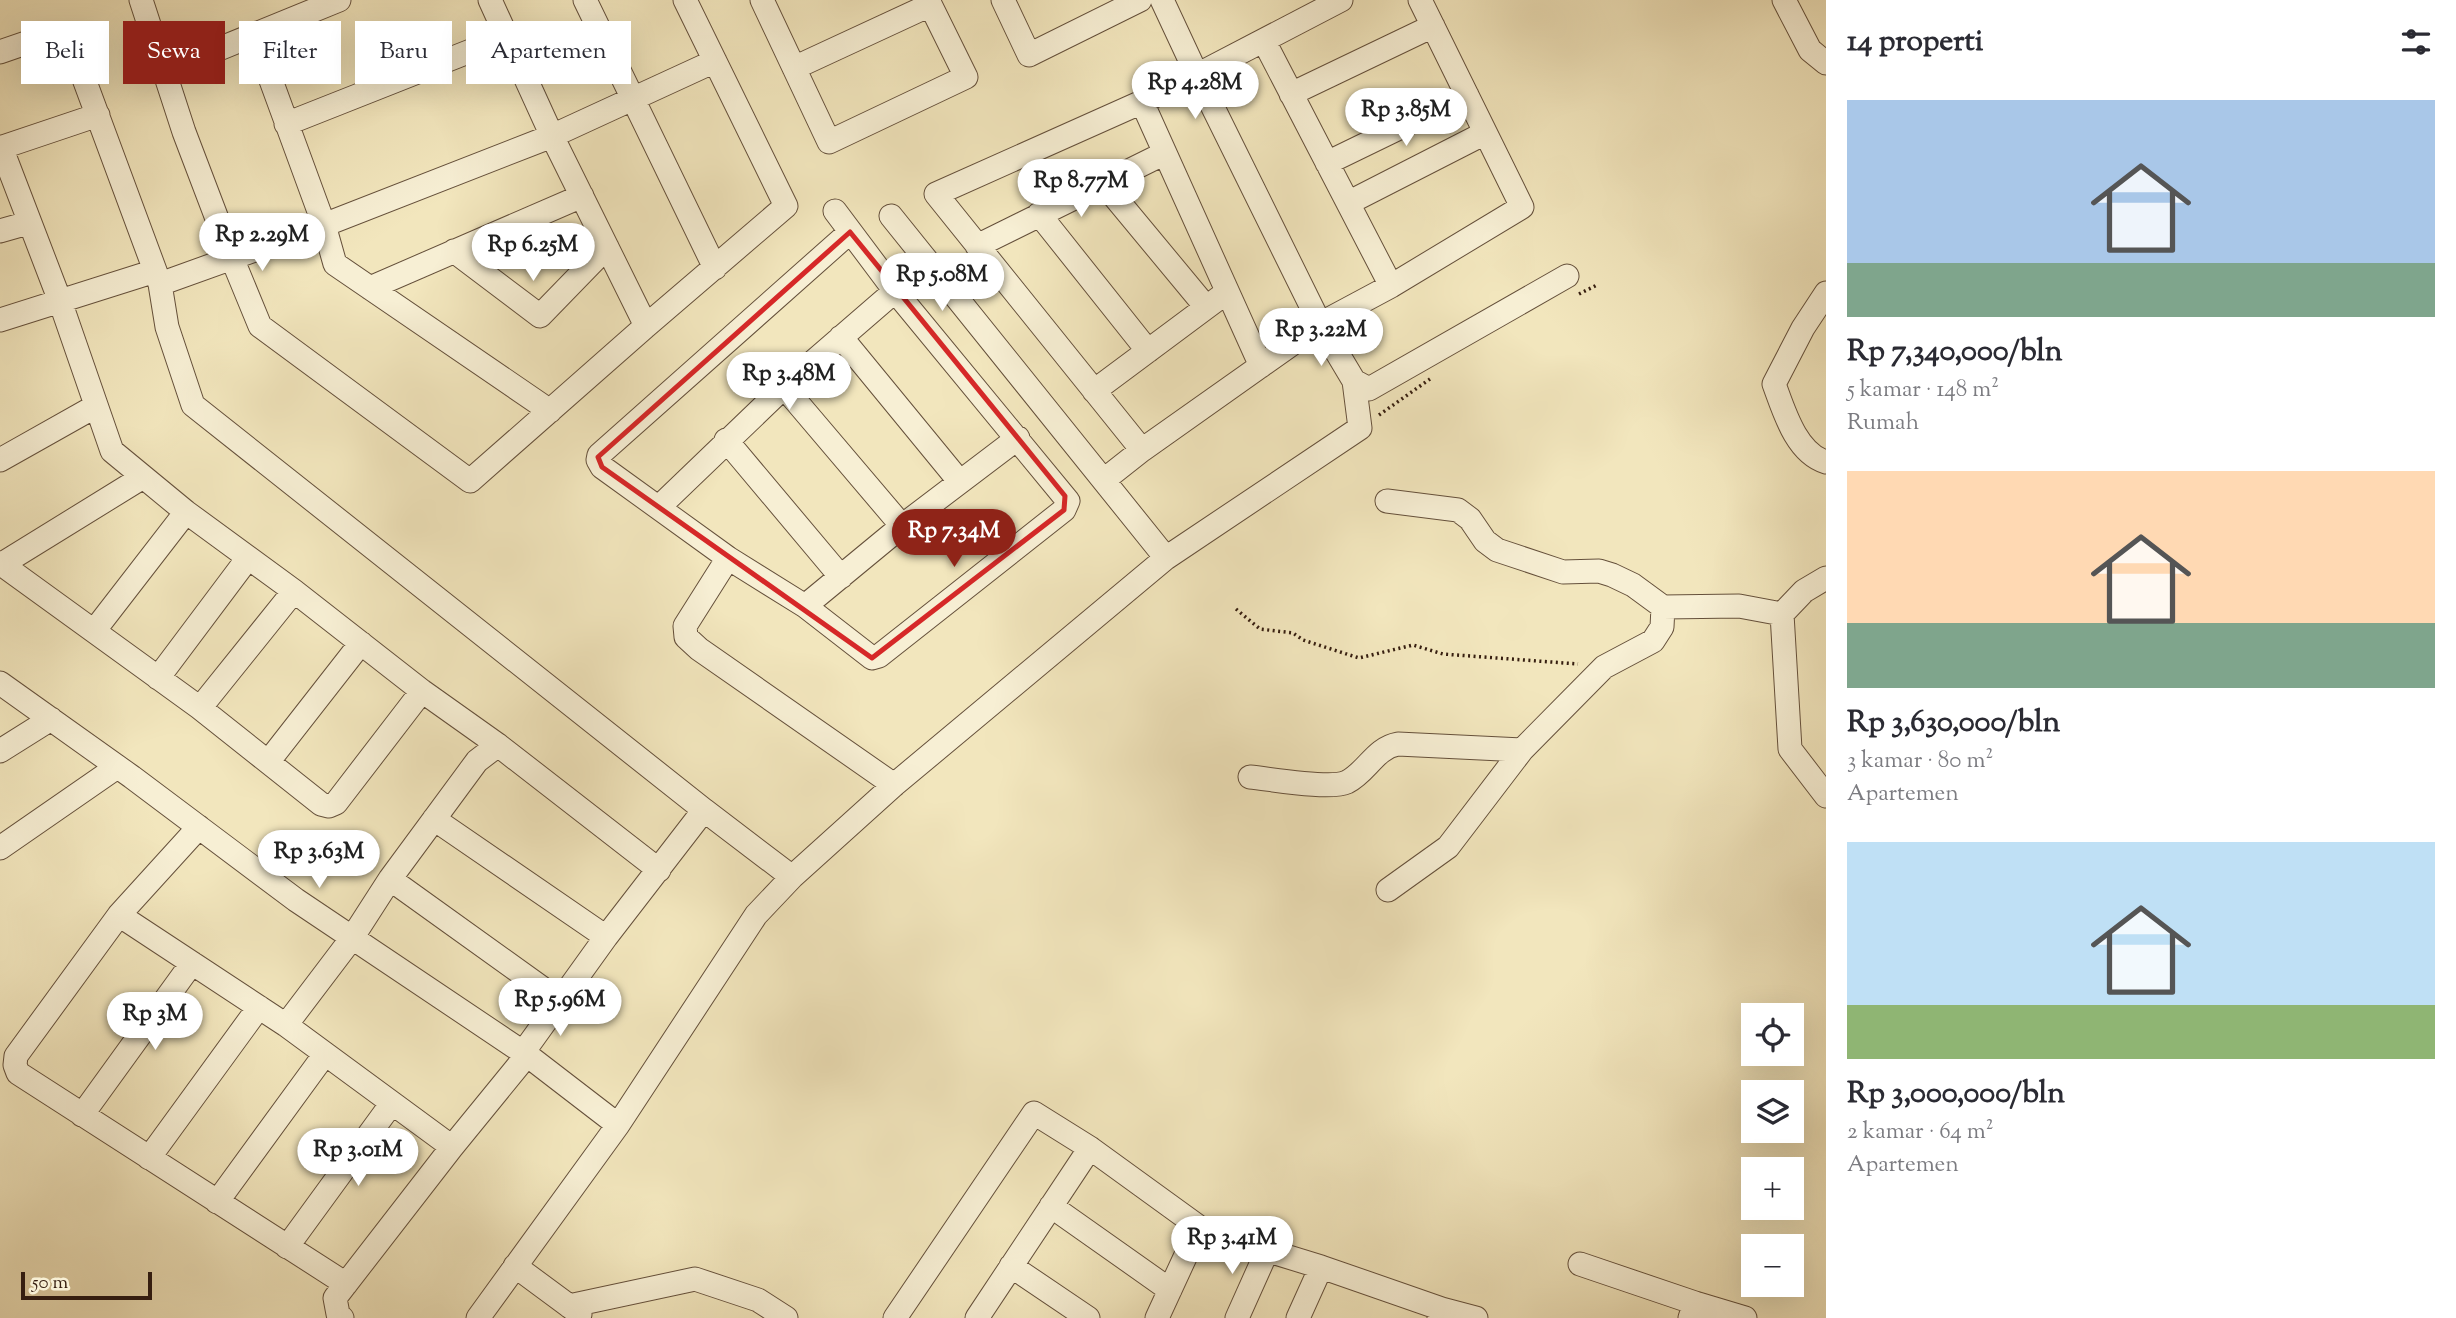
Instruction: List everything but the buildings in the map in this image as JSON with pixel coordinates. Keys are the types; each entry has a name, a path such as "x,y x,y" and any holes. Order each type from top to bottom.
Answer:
{"street":[{"path":"141,0 148,21"},
{"path":"286,21 339,0"},
{"path":"489,0 499,21"},
{"path":"585,0 715,268"},
{"path":"168,84 184,132 260,326 470,481 786,206 685,0"},
{"path":"762,0 794,68 829,142 966,77 929,2 794,68"},
{"path":"1003,0 1028,55 1140,0"},
{"path":"478,1318 618,1125 756,915 792,877 894,785 1166,558 1360,428 1354,381 1321,324 1197,75 1163,0"},
{"path":"1142,450 936,194 1142,102 1341,0"},
{"path":"1104,480 1142,450 1321,324 1391,286 1522,207 1420,0"},
{"path":"1784,0 1810,50 1826,62"},
{"path":"1291,94 1433,26"},
{"path":"0,52 52,34 61,36 74,52 157,277 167,327 193,405 792,877"},
{"path":"1264,41 1391,286"},
{"path":"286,124 466,53"},
{"path":"0,320 232,258 324,225 552,136 715,61"},
{"path":"272,84 324,225 335,264 550,411"},
{"path":"528,84 646,326"},
{"path":"1327,163 1467,95"},
{"path":"1142,102 1261,366"},
{"path":"98,116 0,148 60,302 112,451 186,512 294,591 422,691 498,745 659,870"},
{"path":"1348,203 1485,133"},
{"path":"977,246 1165,153"},
{"path":"1104,184 1206,307"},
{"path":"370,288 582,196"},
{"path":"835,211 895,291 1068,501 1064,510 872,658 804,606 728,558 602,467 598,460 599,455 850,233"},
{"path":"1039,214 1147,351"},
{"path":"891,216 1166,558"},
{"path":"0,231 29,223"},
{"path":"454,251 540,316 607,247"},
{"path":"1354,381 1369,388 1567,276"},
{"path":"659,507 726,440 895,291"},
{"path":"1094,391 1227,292"},
{"path":"1826,293 1803,328 1774,384 1797,438 1814,458 1826,462"},
{"path":"841,337 960,482"},
{"path":"784,387 902,526"},
{"path":"0,460 96,406"},
{"path":"804,606 902,526 1018,438"},
{"path":"726,440 841,577"},
{"path":"143,477 1,564 200,708 321,804 329,806 336,803 422,691"},
{"path":"1387,502 1458,510 1470,519 1485,541 1497,550 1563,572 1599,571 1612,575 1633,585 1663,607 1739,606 1782,614"},
{"path":"94,631 186,512"},
{"path":"158,678 248,558"},
{"path":"728,558 685,626 686,637 699,649 894,785"},
{"path":"1826,578 1804,591 1782,614 1790,749 1826,796"},
{"path":"200,708 294,591"},
{"path":"1388,890 1448,846 1522,750 1604,667 1653,641 1662,627 1663,607"},
{"path":"268,762 361,643"},
{"path":"0,683 117,766 296,900 527,1055 618,1125"},
{"path":"0,751 51,719"},
{"path":"1250,777 1336,785 1356,776 1386,747 1398,744 1522,750"},
{"path":"286,1025 352,938 390,879 477,761 498,745"},
{"path":"0,848 117,766"},
{"path":"342,1318 338,1314 335,1298 527,1055 527,1047 606,937 704,810"},
{"path":"434,819 606,937"},
{"path":"199,827 119,915 16,1056 15,1065 18,1073 346,1284"},
{"path":"390,879 560,1001"},
{"path":"119,915 286,1025 452,1147"},
{"path":"82,1115 192,963"},
{"path":"149,1158 259,1007"},
{"path":"217,1202 325,1054"},
{"path":"287,1247 392,1103"},
{"path":"895,1318 1034,1113 1090,1148 1199,1227 1157,1318"},
{"path":"977,1318 1090,1148"},
{"path":"1051,1206 1170,1290"},
{"path":"1243,1243 1321,1266 1441,1313 1476,1318"},
{"path":"1237,1318 1267,1251"},
{"path":"1580,1264 1693,1310 1745,1318"},
{"path":"515,1266 577,1312 695,1279 758,1300 786,1318"},
{"path":"1011,1266 1088,1318"},
{"path":"1298,1318 1321,1266"}],"path":[{"path":"1236,609 1260,629 1293,633 1303,640 1359,658 1413,645 1443,654 1604,667"}],"highlighted area":[{"path":"850,232 1065,496 1064,510 872,658 602,467 598,457"}]}
